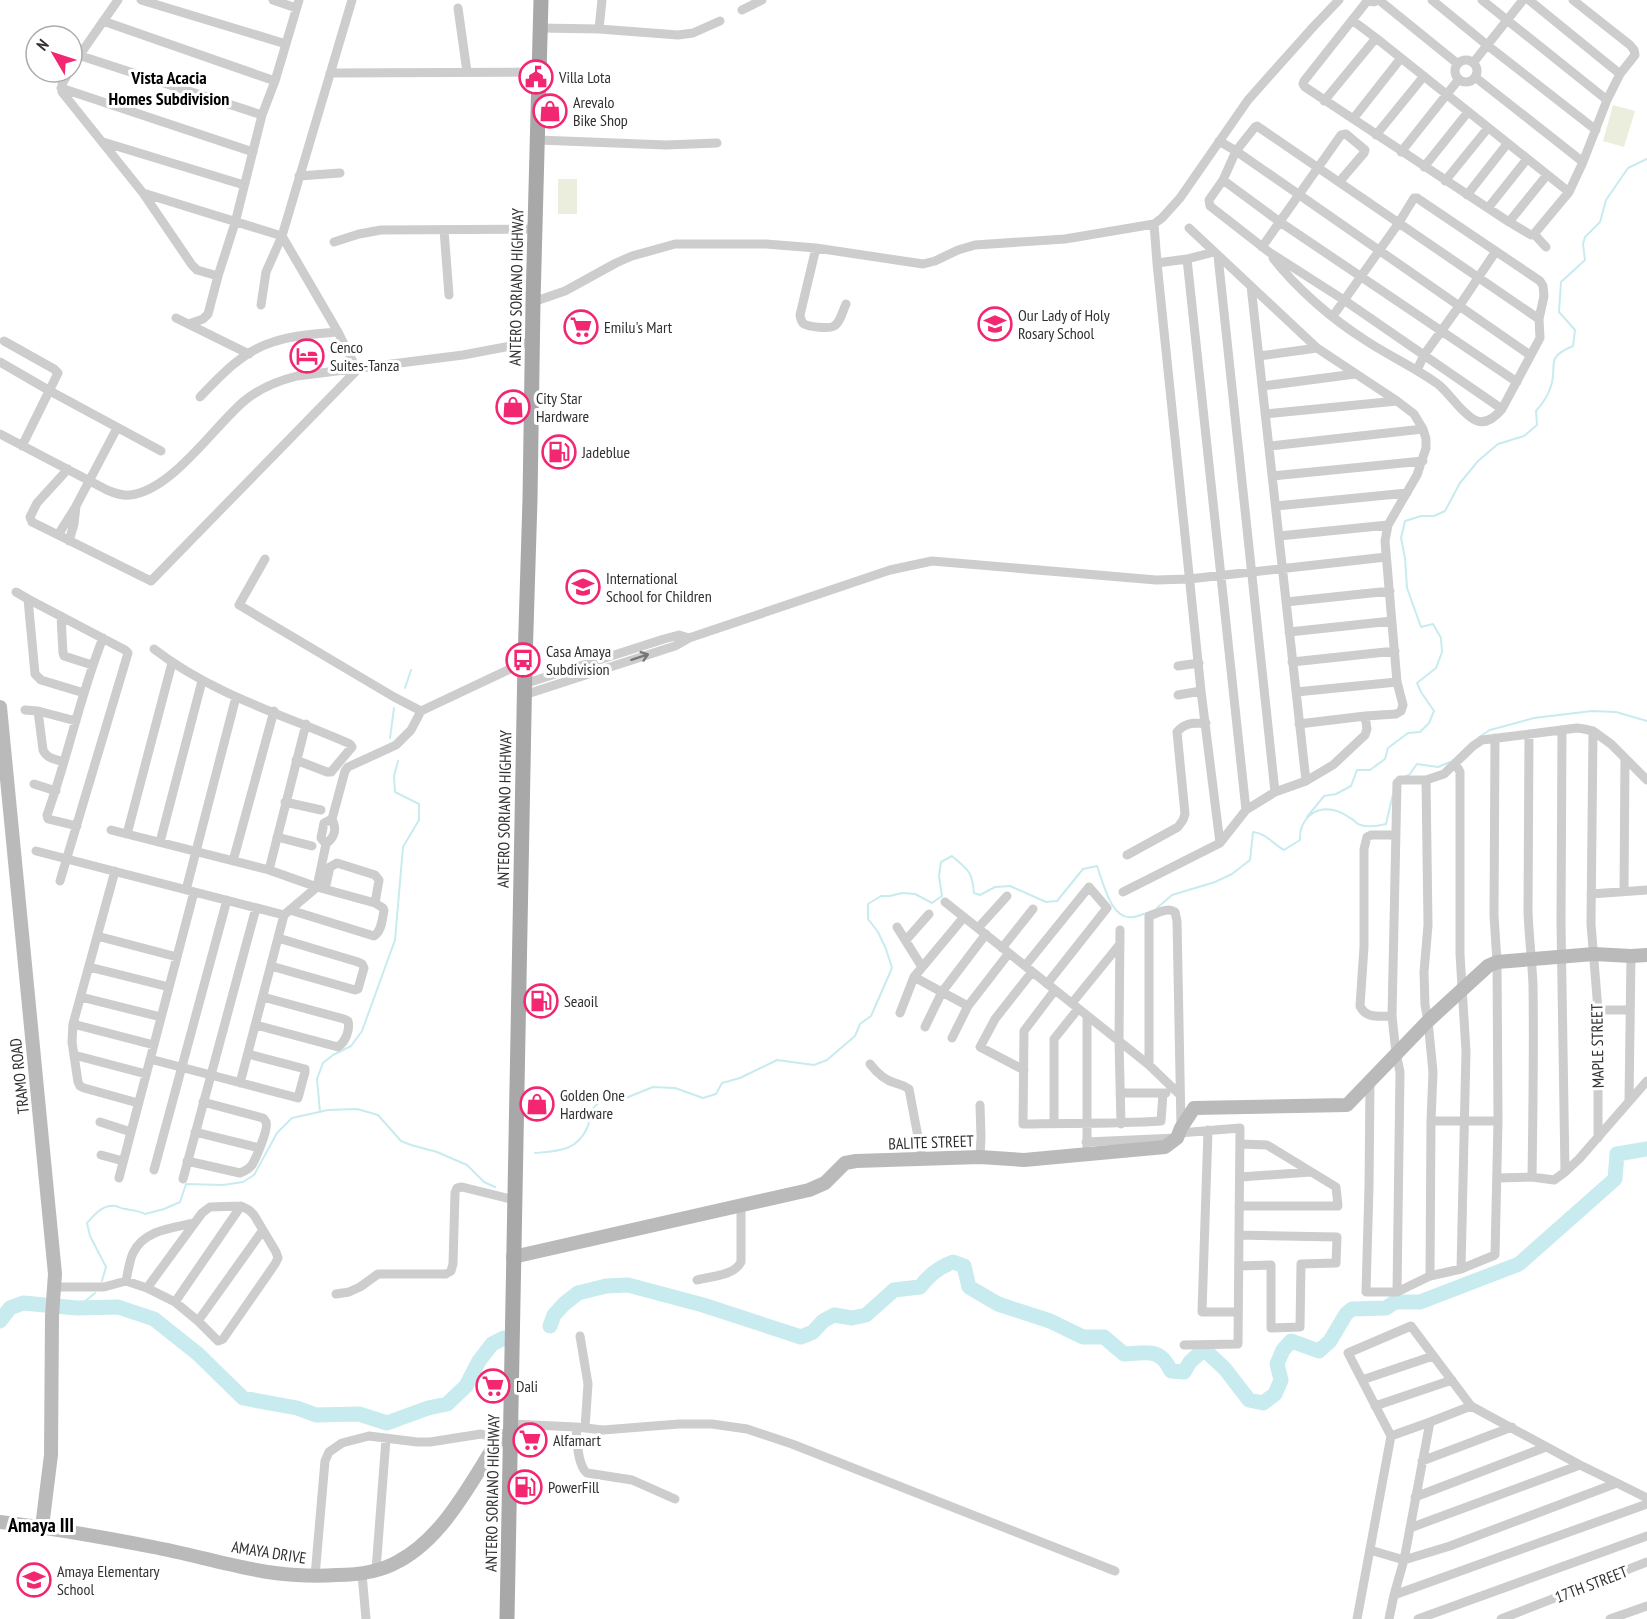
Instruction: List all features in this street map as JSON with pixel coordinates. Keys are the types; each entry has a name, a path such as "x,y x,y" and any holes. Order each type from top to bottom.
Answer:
{"main road":[{"name":"ANTERO SORIANO HIGHWAY","path":"507,1619 507,1433 515,1200 524,689 541,0"}],"street":[{"path":"84,47 118,0"},
{"path":"141,0 286,44"},
{"path":"189,324 203,319 208,314 235,223 262,115 275,81 297,4 273,0"},
{"path":"261,305 266,272 282,237 352,0"},
{"path":"599,29 602,0"},
{"path":"742,10 762,0"},
{"path":"533,302 565,291 632,256 675,244 766,244 816,248 923,264 975,245 1065,239 1154,224 1162,218 1194,180 1248,100 1339,0"},
{"path":"1458,64 1379,0 1374,2 1368,0 1304,81 1305,87 1324,101 1509,222 1531,235 1534,234 1546,247"},
{"path":"1432,0 1596,130"},
{"path":"1482,0 1607,100"},
{"path":"1473,63 1523,0"},
{"path":"1529,0 1620,74"},
{"path":"1534,234 1569,192 1607,100 1620,74 1635,55 1630,45 1574,0"},
{"path":"459,8 467,72"},
{"path":"1352,20 1569,192"},
{"path":"103,21 275,81"},
{"path":"540,28 599,29 678,35 693,33 720,21"},
{"path":"1324,101 1377,38"},
{"path":"84,57 262,115"},
{"path":"1353,120 1401,58"},
{"path":"1466,60 1473,63 1476,67 1475,77 1467,82 1459,79 1456,71 1458,64 1466,60"},
{"path":"330,73 540,72"},
{"path":"1376,135 1424,76"},
{"path":"1475,77 1583,162"},
{"path":"1401,152 1459,79"},
{"path":"63,84 62,92 143,193 192,266 197,270 218,276"},
{"path":"61,88 252,152"},
{"path":"1424,167 1468,112"},
{"path":"1502,409 1344,300 1266,250 1210,206 1209,200 1236,151 1257,126 1539,319"},
{"path":"1446,181 1488,128"},
{"path":"1266,250 1280,222 1317,168 1341,135 1346,134 1365,150 1340,182"},
{"path":"538,140 666,146 717,143"},
{"path":"1219,141 1530,355"},
{"path":"103,142 244,185"},
{"path":"1467,195 1507,144"},
{"path":"1488,208 1527,159"},
{"path":"299,176 340,173"},
{"path":"1509,222 1546,175"},
{"path":"1222,180 1516,382"},
{"path":"143,193 282,237 357,369"},
{"path":"1266,250 1289,278 1333,316 1364,340 1442,387 1475,421 1483,422 1494,418 1502,409 1539,338 1543,286 1540,281 1420,198 1414,198 1333,316"},
{"path":"1154,224 1201,691 1220,843"},
{"path":"1189,228 1317,348 1414,414 1426,439 1423,461 1388,525 1385,541 1397,682 1403,705 1401,711 1396,714 1299,724"},
{"path":"334,242 381,230 535,229"},
{"path":"444,230 449,295"},
{"path":"816,248 800,315 802,322 806,325 834,327 846,304"},
{"path":"1417,370 1424,355 1496,252"},
{"path":"1157,263 1216,254"},
{"path":"1216,254 1275,792"},
{"path":"1187,260 1246,810"},
{"path":"1251,286 1306,781"},
{"path":"176,318 249,354"},
{"path":"200,397 236,362 271,342 291,337 338,332"},
{"path":"4,341 57,371 58,376 22,446"},
{"path":"0,434 89,482 119,494 129,495 162,481 181,466 243,402 276,381 297,376 463,355 532,342"},
{"path":"1259,356 1317,348"},
{"path":"0,362 161,451"},
{"path":"68,469 37,503 30,517 32,522 151,581 357,369"},
{"path":"1263,386 1355,374"},
{"path":"1265,414 1397,401"},
{"path":"58,535 117,428"},
{"path":"1270,446 1423,429"},
{"path":"1272,476 1423,461"},
{"path":"1276,506 1407,493"},
{"path":"69,541 76,506"},
{"path":"1279,536 1388,525"},
{"path":"524,689 664,639 679,635 689,638 890,570 932,561 1156,580 1190,579 1386,557"},
{"path":"265,559 238,605 421,711"},
{"path":"1286,602 1390,591"},
{"path":"16,592 128,653 60,881"},
{"path":"28,599 35,674 41,680 84,693"},
{"path":"61,616 64,656 92,665"},
{"path":"1289,632 1392,621"},
{"path":"77,826 47,818 46,815 56,791 92,665 103,638"},
{"path":"154,649 202,681 306,724 351,744 352,747 331,772 296,760"},
{"path":"1292,662 1395,651"},
{"path":"321,888 326,844 321,838 321,830 324,823 332,819 346,769 396,744 411,730 421,711 525,662"},
{"path":"127,834 172,663"},
{"path":"1178,666 1199,663"},
{"path":"160,842 202,681"},
{"path":"1296,692 1397,682"},
{"path":"1178,695 1201,691"},
{"path":"119,1178 177,957 195,851 236,697"},
{"name":"TRAMO ROAD","path":"0,707 54,1260 51,1316 51,1455 42,1527"},
{"path":"25,710 76,721"},
{"path":"38,711 43,750 51,758 64,762"},
{"path":"233,861 274,711"},
{"path":"1122,892 1220,843 1246,810 1275,792 1306,781 1333,765 1365,735 1367,729 1365,716"},
{"path":"1127,855 1178,826 1183,820 1185,814 1177,732 1187,724 1206,723"},
{"path":"269,870 306,724"},
{"path":"1397,1292 1401,1089 1392,1016 1397,783 1400,780 1426,780 1444,774 1482,740 1578,728 1593,731 1611,744 1647,780"},
{"path":"1562,730 1565,1172"},
{"name":"MAPLE STREET","path":"1593,731 1591,924 1598,1010 1598,1138"},
{"path":"1529,734 1528,912 1532,960 1534,1069 1532,1178"},
{"path":"1495,738 1494,915 1497,962 1498,1121 1495,1256 1461,1269 1430,1276 1397,1292 1366,1292 1370,1082 1428,1021 1488,966 1497,962 1594,954 1647,955"},
{"path":"1624,891 1625,758"},
{"path":"1455,763 1460,772 1460,954 1466,1051 1461,1269"},
{"path":"1426,780 1428,925 1424,972 1425,1005 1433,1072 1430,1276"},
{"path":"34,784 56,791"},
{"path":"285,802 321,810"},
{"path":"36,851 374,936 380,929 384,911 375,903 269,870 111,830"},
{"path":"1392,1016 1369,1016 1362,1012 1360,1006 1364,947 1364,849 1367,837 1395,835"},
{"path":"277,837 312,846"},
{"path":"240,1083 278,938 287,913 321,888 330,867 337,863 378,877 375,903"},
{"path":"115,871 72,1034 80,1086 138,1103"},
{"path":"1023,1070 980,1047 994,1019 1028,969 1089,888 1107,908 1051,987 1024,1031 1023,1124 1121,1124 1161,1121 1163,1093"},
{"path":"1591,894 1647,890"},
{"path":"925,1027 942,992 1007,896"},
{"path":"154,1170 227,900"},
{"path":"945,902 1149,1065 1179,1093"},
{"path":"183,1179 256,908"},
{"path":"952,1038 968,1006 1033,909"},
{"path":"1149,1065 1149,916 1164,910 1172,910 1175,912 1177,921 1179,1133 1240,1128 1238,1344 1184,1345"},
{"path":"906,940 929,914"},
{"path":"900,1013 915,977 964,917"},
{"path":"897,927 922,967"},
{"path":"1120,930 1121,1124"},
{"path":"97,936 177,957"},
{"path":"271,966 355,990 358,989 362,977 364,968 358,962 278,938"},
{"path":"1054,1124 1054,1039 1120,944"},
{"path":"1629,1101 1632,956"},
{"path":"89,967 169,987"},
{"path":"915,977 968,1006"},
{"path":"81,997 161,1017"},
{"path":"256,1025 338,1047 343,1044 349,1026 348,1021 344,1019 263,997"},
{"path":"1598,1010 1630,1010"},
{"path":"1087,1016 1087,1148"},
{"path":"73,1024 154,1045"},
{"path":"74,1054 146,1074"},
{"path":"150,1059 298,1098 305,1069 248,1054"},
{"path":"870,1064 879,1075 909,1089 922,1158"},
{"path":"1498,1178 1554,1180 1565,1172 1598,1138 1647,1081"},
{"name":"BALITE STREET","path":"513,1257 819,1187 845,1162 980,1157 1024,1160 1087,1148 1165,1147 1179,1133 1194,1108 1347,1105 1370,1082"},
{"path":"1120,1093 1179,1093"},
{"path":"187,1161 240,1173 246,1171 252,1165 260,1148 267,1125 263,1118 203,1102"},
{"path":"980,1105 980,1157"},
{"path":"1431,1121 1498,1121"},
{"path":"100,1122 131,1132"},
{"path":"1208,1130 1202,1312 1238,1312"},
{"path":"195,1132 260,1148"},
{"path":"1239,1206 1338,1206 1336,1187 1267,1145 1240,1144"},
{"path":"101,1155 123,1161"},
{"path":"1240,1176 1311,1172"},
{"path":"336,1294 360,1287 378,1274 446,1274 451,1271 457,1188 462,1187 515,1200"},
{"path":"697,1280 731,1272 738,1268 741,1262 741,1205"},
{"path":"54,1292 104,1287 126,1281 147,1288 175,1302 218,1341 223,1339 278,1258 249,1210 241,1206 210,1207 205,1209 194,1223 147,1288"},
{"path":"175,1302 241,1206"},
{"path":"126,1281 132,1254 148,1235 194,1223"},
{"path":"198,1321 263,1230"},
{"path":"1239,1235 1337,1237 1336,1263 1301,1264 1300,1327 1271,1328 1271,1265 1239,1266"},
{"path":"1357,1619 1390,1436 1348,1353 1411,1326 1471,1406 1647,1498"},
{"path":"580,1336 588,1384 580,1427 582,1469 587,1473 632,1480 675,1499"},
{"path":"1362,1380 1433,1356"},
{"path":"1375,1406 1452,1380"},
{"path":"1390,1436 1471,1406"},
{"path":"1389,1619 1404,1560 1430,1422"},
{"path":"315,1576 325,1461 329,1452 342,1443 369,1436 430,1442 481,1434 580,1427 603,1430 679,1424 712,1424 747,1429 792,1444 1114,1571"},
{"path":"1422,1461 1512,1427"},
{"name":"AMAYA DRIVE","path":"0,1522 155,1547 272,1572 315,1576 369,1572 398,1562 428,1539 454,1509 507,1433"},
{"path":"366,1619 369,1572 386,1439"},
{"path":"1415,1497 1546,1447"},
{"path":"1410,1528 1580,1465"},
{"path":"1370,1550 1404,1560 1450,1546 1617,1483"},
{"path":"1394,1594 1647,1504"},
{"path":"1418,1619 1647,1536"},
{"name":"17TH STREET","path":"1502,1619 1647,1562"},
{"path":"1610,1619 1647,1606"}],"green space":[{"path":"1613,105 1635,111 1624,147 1603,141"},
{"path":"558,179 577,179 577,214 558,214"}],"waterway":[{"path":"1307,817 1324,796 1336,794 1351,786 1357,770 1370,770 1385,759 1388,748 1408,733 1420,732 1429,723 1434,711 1417,683 1436,668 1442,652 1441,638 1433,624 1421,627 1407,588 1401,538 1405,521 1421,516 1434,516 1445,511 1460,483 1478,461 1498,444 1524,436 1537,425 1536,411 1550,390 1555,358 1573,346 1575,330 1559,312 1561,282 1585,260 1583,244 1585,237 1600,222 1606,200 1628,168 1647,159"},
{"path":"405,688 411,670"},
{"path":"390,738 394,708"},
{"path":"1479,737 1490,730 1534,718 1592,711 1616,712 1647,721"},
{"path":"320,1112 317,1079 323,1063 351,1046 362,1031 395,940 403,847 419,820 419,804 395,792 394,776 398,761"},
{"path":"1406,776 1417,764 1438,767 1450,762"},
{"path":"1157,908 1172,895 1215,882 1232,874 1250,860 1253,832 1266,837 1284,850 1300,840 1305,821 1319,810 1337,811 1365,826 1386,824 1393,794"},
{"path":"535,1153 559,1150 578,1141 588,1126 592,1110 602,1100 616,1102 653,1087 675,1088 703,1098 716,1094 722,1083 740,1078 777,1060 814,1065 827,1060 855,1036 860,1024 871,1016 892,968 878,932 868,919 868,904 881,896 902,893 915,894 932,903 942,896 939,876 941,862 952,856 969,872 974,893 980,895 995,887 1010,886 1046,902 1057,901 1083,869 1097,866 1109,899 1119,913 1125,917 1147,913"},
{"path":"102,1281 106,1267 90,1236 87,1223 96,1213 103,1208 116,1206 145,1214 180,1202 186,1184 223,1185 243,1182 254,1175 277,1133 292,1118 328,1110 357,1109 378,1115 401,1141 437,1152 467,1165 484,1182 495,1187"},
{"path":"550,1326 554,1315 578,1293 606,1286 628,1285 703,1305 801,1337 813,1332 823,1321 834,1315 852,1318 866,1315 894,1290 920,1287 935,1272 953,1262 964,1266 969,1287 998,1304 1050,1321 1083,1337 1104,1337 1124,1354 1152,1353 1162,1358 1171,1371 1184,1372 1190,1362 1202,1351 1208,1353 1225,1369 1249,1400 1263,1403 1275,1394 1281,1380 1277,1364 1283,1350 1291,1341 1319,1351 1330,1341 1346,1314 1352,1309 1386,1308 1395,1302 1420,1302 1519,1264 1615,1179 1617,1154 1647,1149"},
{"path":"77,1308 95,1293"},
{"path":"0,1321 10,1308 23,1303 77,1308 118,1307 154,1319 198,1354 243,1398 297,1408 316,1415 359,1414 387,1423 428,1408 447,1404 466,1386 479,1361 492,1344 504,1338"}],"place":[{"name":"Villa Lota","path":"536,77"},
{"name":"Arevalo Bike Shop","path":"550,111"},
{"name":"Our Lady of Holy Rosary School","path":"995,324"},
{"name":"Emilu's Mart","path":"581,327"},
{"name":"Cenco Suites-Tanza","path":"307,356"},
{"name":"City Star Hardware","path":"513,407"},
{"name":"Jadeblue","path":"559,452"},
{"name":"International School for Children","path":"583,587"},
{"name":"Casa Amaya Subdivision","path":"523,660"},
{"name":"Seaoil","path":"541,1001"},
{"name":"Golden One Hardware","path":"537,1104"},
{"name":"Dali","path":"493,1386"},
{"name":"Alfamart","path":"530,1440"},
{"name":"PowerFill","path":"525,1487"},
{"name":"Amaya Elementary School","path":"34,1580"}],"district":[{"name":"Vista Acacia Homes Subdivision","path":"169,88"},
{"name":"Amaya III","path":"41,1525"}]}
